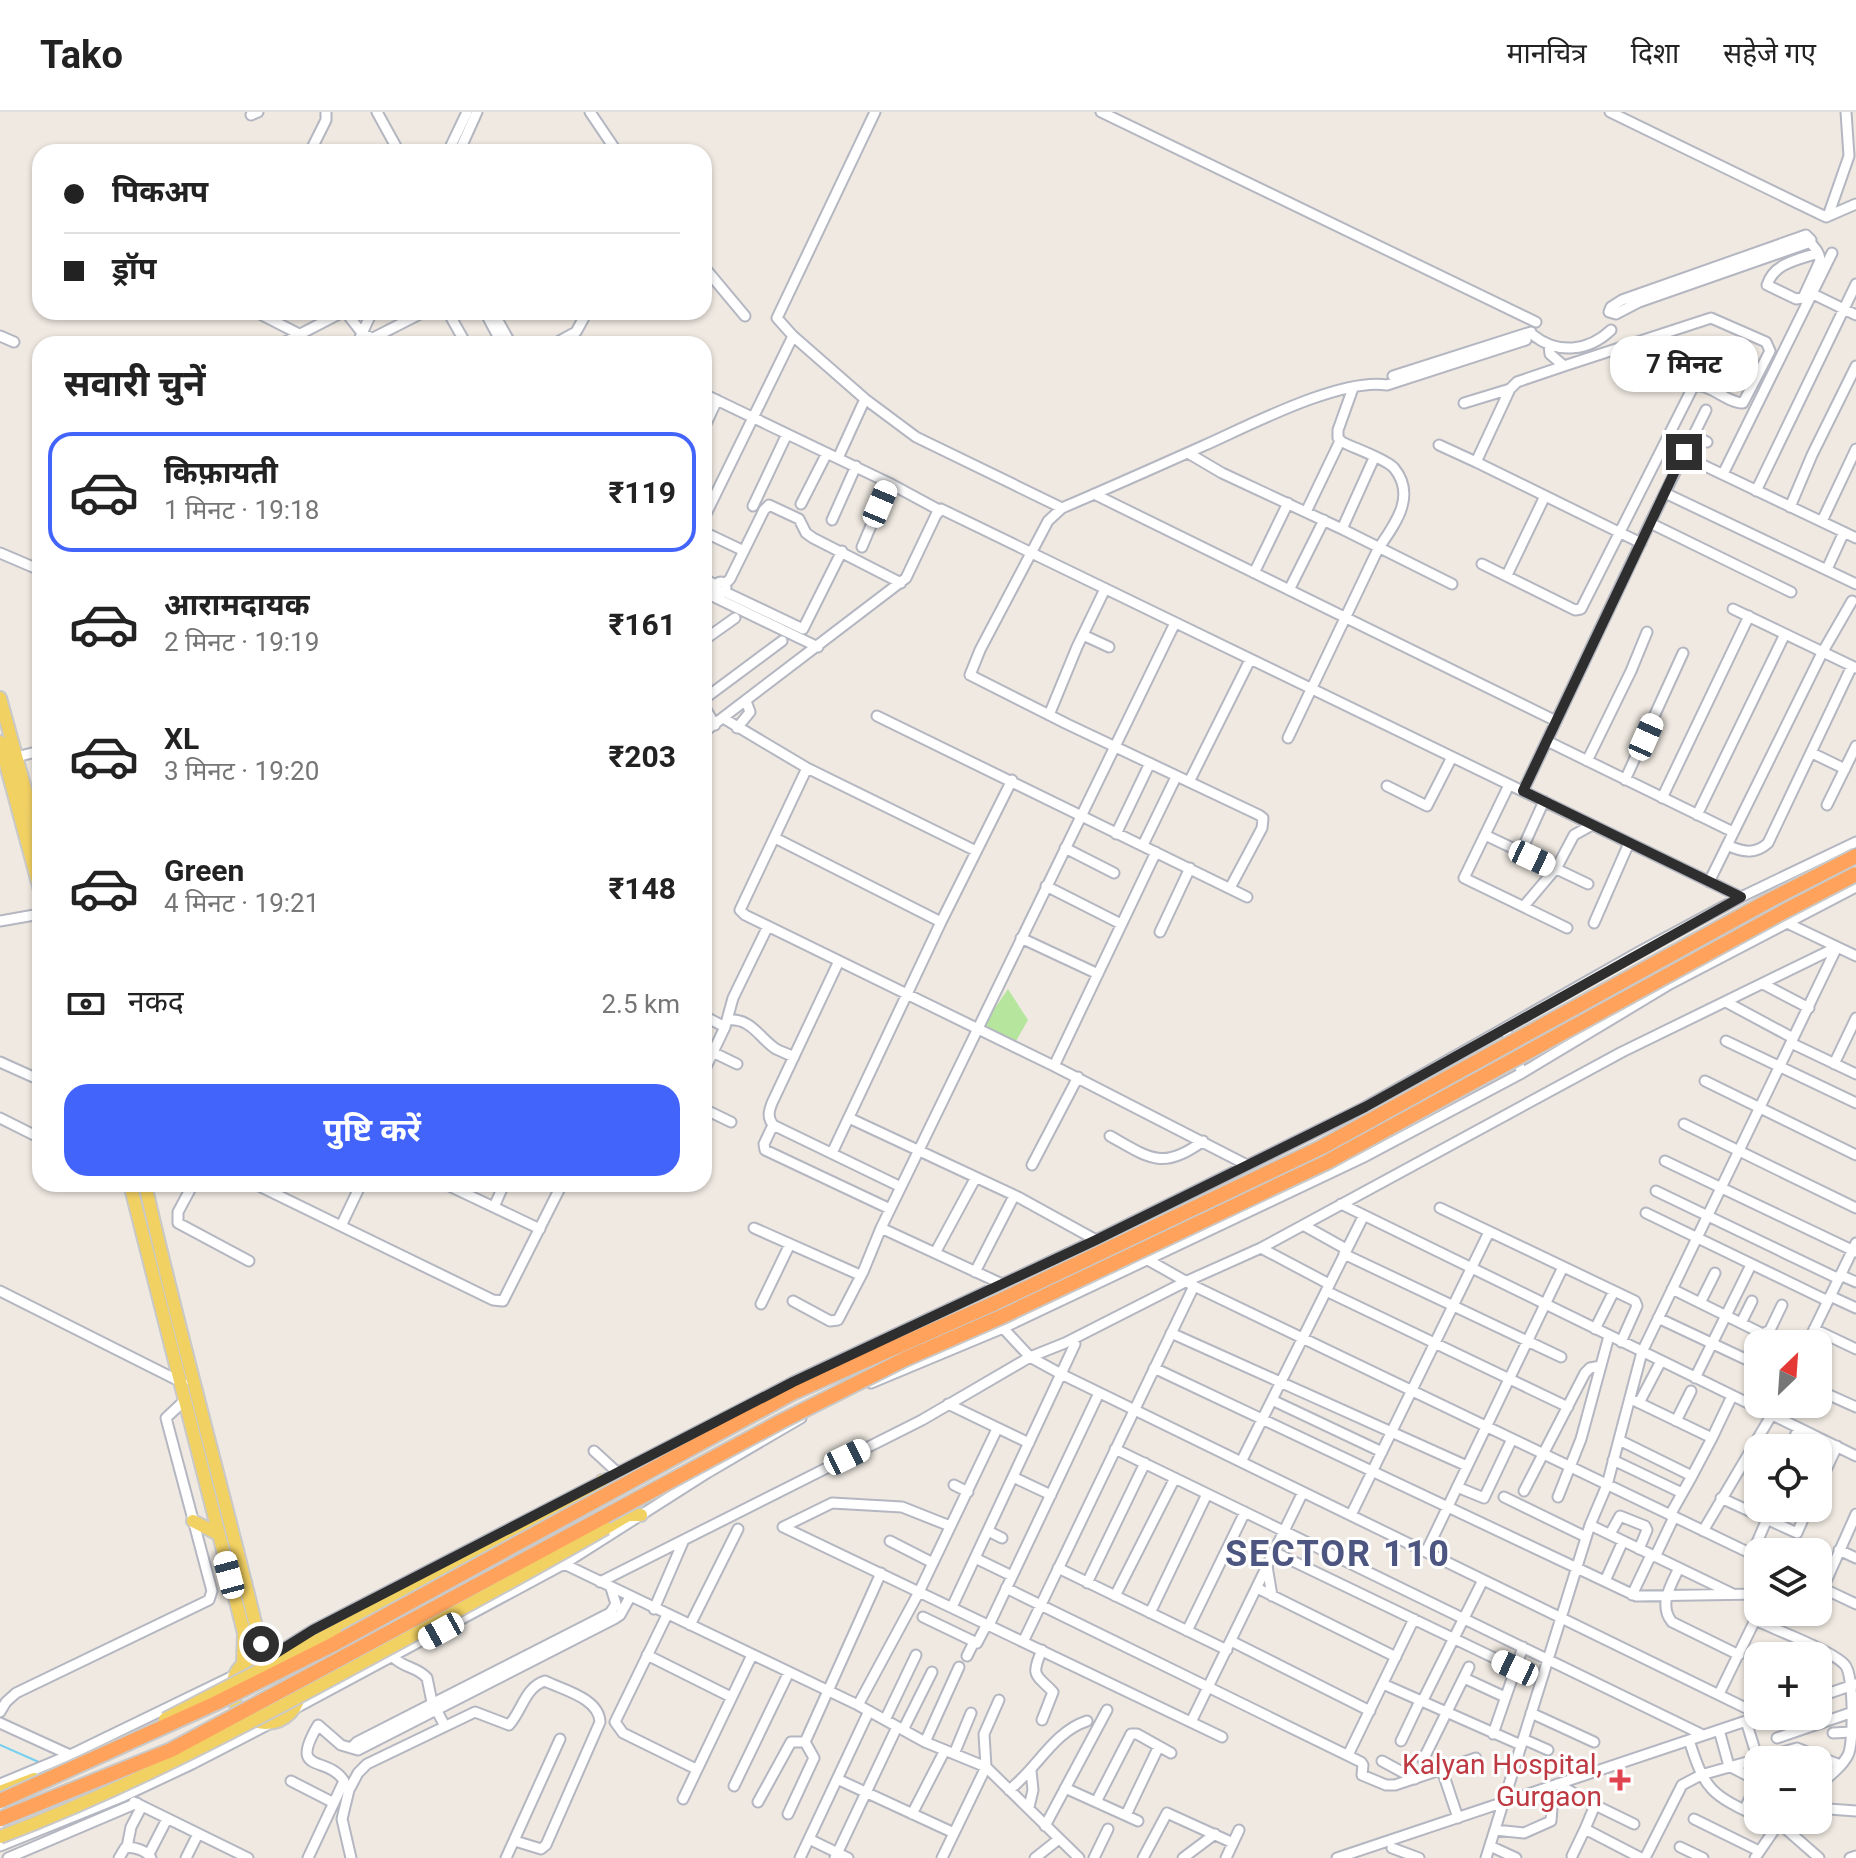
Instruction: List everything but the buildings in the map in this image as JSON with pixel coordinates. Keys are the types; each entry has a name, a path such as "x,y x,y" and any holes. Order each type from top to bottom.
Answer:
{"highway":[{"path":"0,1801 201,1710 332,1645 456,1580 519,1542 792,1393 995,1303 1322,1147 1756,907 1856,856"},
{"path":"0,1819 171,1750 780,1422 905,1359 1001,1317 1327,1162 1856,874"}],"main road":[{"path":"0,698 32,814"},
{"path":"0,742 32,860"},
{"path":"132,1192 244,1633 243,1663"},
{"path":"147,1192 257,1631 270,1655"},
{"path":"0,1792 69,1765 175,1714 387,1604 599,1486"},
{"path":"1,1842 170,1765 461,1609 628,1515 641,1515"},
{"path":"193,1521 218,1534"},
{"path":"270,1655 284,1660 298,1677 299,1699 286,1717 273,1722 253,1720 236,1706 232,1695 235,1675 243,1663 251,1658 270,1655"}],"street":[{"path":"314,144 326,120 326,112"},
{"path":"377,112 395,144"},
{"path":"384,112 402,144"},
{"path":"452,144 467,112"},
{"path":"463,144 477,112"},
{"path":"590,112 612,144"},
{"path":"875,112 778,313 780,323 865,399 924,441 1062,508"},
{"path":"1610,112 1630,116 1828,216 1856,204"},
{"path":"1828,216 1849,156 1846,112"},
{"path":"1107,113 1536,322"},
{"path":"1612,352 1609,312 1618,302 1650,294 1806,235 1818,253 1819,265 1802,299 1767,285 1772,272 1778,268 1818,253"},
{"path":"1723,474 1832,253"},
{"path":"712,277 745,316"},
{"path":"1756,491 1856,284"},
{"path":"1813,294 1856,315"},
{"path":"1476,462 1510,389 1517,382 1708,317 1760,339 1770,348 1743,403 1732,402 1698,384 1693,387 1581,609 1575,610 1482,564"},
{"path":"268,320 292,336"},
{"path":"303,336 334,320"},
{"path":"353,320 362,333 369,336"},
{"path":"361,336 368,320"},
{"path":"377,336 408,320"},
{"path":"569,336 576,332 583,320"},
{"path":"1230,888 1262,828 1263,818 970,675 1048,521 1062,508 1286,408 1379,383 1440,359 1530,336 1549,345 1582,348 1596,343 1611,330"},
{"path":"0,336 14,342"},
{"path":"712,502 793,336"},
{"path":"1549,345 1550,354 1564,366"},
{"path":"1790,507 1856,366"},
{"path":"1306,512 1340,441 1338,430 1353,388"},
{"path":"1464,403 1510,389"},
{"path":"712,398 1741,897"},
{"path":"838,458 865,399"},
{"path":"712,411 717,400"},
{"path":"1523,791 1706,410"},
{"path":"753,506 787,434"},
{"path":"1693,435 1707,442"},
{"path":"1288,738 1378,549 1401,510 1405,494 1393,467 1340,441"},
{"path":"1439,445 1641,543"},
{"path":"1822,521 1856,449"},
{"path":"801,504 827,453"},
{"path":"1188,453 1222,473 1452,584"},
{"path":"1682,455 1856,538"},
{"path":"1342,529 1374,458"},
{"path":"832,520 856,466"},
{"path":"862,547 889,483"},
{"path":"1665,493 1856,584"},
{"path":"1094,494 1556,721"},
{"path":"1507,575 1545,496"},
{"path":"1254,573 1288,503"},
{"path":"722,587 730,579 769,505 796,517 808,535 901,583"},
{"path":"713,726 901,583 910,573 939,510"},
{"path":"1289,590 1324,520"},
{"path":"1650,523 1791,592"},
{"path":"1827,569 1844,532"},
{"path":"712,536 744,551"},
{"path":"712,583 803,629 842,551"},
{"path":"0,553 32,567"},
{"path":"1049,715 1105,589"},
{"path":"712,596 818,647"},
{"path":"1709,882 1822,653 1852,601"},
{"path":"1727,845 1745,852 1759,850 1768,843 1854,667 1733,609"},
{"path":"1662,798 1749,616"},
{"path":"712,634 735,618"},
{"path":"793,1301 834,1322 838,1320 1175,623"},
{"path":"1587,761 1647,632"},
{"path":"1697,815 1785,634"},
{"path":"1083,635 1109,647"},
{"path":"712,693 782,641"},
{"path":"1625,780 1683,653"},
{"path":"1189,782 1250,660"},
{"path":"737,728 750,712 746,701"},
{"path":"877,716 1247,897"},
{"path":"713,726 737,728 807,768 976,851"},
{"path":"1547,741 1733,832"},
{"path":"1827,805 1856,746"},
{"path":"16,757 32,753"},
{"path":"1812,753 1845,769"},
{"path":"1387,786 1427,806 1452,757"},
{"path":"1116,834 1150,763"},
{"path":"807,768 740,906 745,915 1078,1077 1247,1165"},
{"path":"1143,845 1176,777"},
{"path":"832,1153 1012,780"},
{"path":"1509,785 1464,878 1567,928"},
{"path":"1525,843 1544,801"},
{"path":"1524,906 1556,869 1574,835 1592,825"},
{"path":"1485,835 1588,884"},
{"path":"775,838 941,922"},
{"path":"270,1655 807,1375 1096,1240 1365,1107 1741,897 1856,842"},
{"path":"1594,923 1629,843"},
{"path":"1065,848 1114,873"},
{"path":"1054,1066 1156,852"},
{"path":"1160,932 1190,868"},
{"path":"1046,886 1121,924"},
{"path":"294,1709 564,1564 802,1417 855,1390 1003,1328 1362,1158 1522,1073 1670,984 1856,887"},
{"path":"0,921 32,915"},
{"path":"1787,923 1856,956"},
{"path":"712,1044 726,1024 733,998 768,926"},
{"path":"1021,938 1098,974"},
{"path":"600,1582 922,1420 1030,1357 1261,1248 1622,1052 1837,947"},
{"path":"1635,1401 1642,1352 1837,947"},
{"path":"839,961 769,1112 773,1125 764,1144 765,1150 890,1209"},
{"path":"1763,984 1809,1008"},
{"path":"1726,1002 1856,1074"},
{"path":"1834,1064 1856,1018"},
{"path":"712,1019 726,1024 747,1023 775,1048 794,1057"},
{"path":"1505,1028 1522,1073"},
{"path":"1726,1041 1856,1103"},
{"path":"712,1052 737,1064"},
{"path":"0,1062 32,1076"},
{"path":"1032,1165 1078,1077"},
{"path":"1705,1081 1856,1155"},
{"path":"712,1113 731,1122"},
{"path":"0,1118 32,1134"},
{"path":"849,1118 1014,1196 1096,1240"},
{"path":"1684,1124 1856,1208"},
{"path":"773,1125 901,1187"},
{"path":"1110,1136 1155,1159 1169,1159 1203,1141"},
{"path":"1665,1161 1855,1248 1814,1329 1856,1349"},
{"path":"935,1253 975,1179"},
{"path":"1656,1191 1839,1277 1856,1282"},
{"path":"189,1192 178,1212 178,1223 249,1261"},
{"path":"271,1192 499,1301 507,1298 558,1192"},
{"path":"341,1226 357,1192"},
{"path":"462,1192 540,1229"},
{"path":"494,1207 501,1192"},
{"path":"975,1272 1014,1196"},
{"path":"1341,1204 1744,1402"},
{"path":"1440,1208 1635,1301 1637,1306 1621,1342"},
{"path":"1646,1213 1856,1308"},
{"path":"1241,1462 1363,1217"},
{"path":"1303,1225 1345,1252 1561,1357"},
{"path":"754,1228 860,1275"},
{"path":"881,1228 1002,1284"},
{"path":"1351,1515 1489,1232"},
{"path":"761,1304 790,1244"},
{"path":"1261,1248 1435,1343 1568,1407"},
{"path":"1148,1260 1190,1284 1744,1551"},
{"path":"1426,1552 1563,1267"},
{"path":"1695,1378 1749,1269"},
{"path":"1700,1303 1715,1273"},
{"path":"1023,1642 1171,1333 1190,1284"},
{"path":"1672,1289 1767,1333 1782,1305"},
{"path":"0,1291 194,1387"},
{"path":"1595,1329 1614,1291"},
{"path":"1741,1323 1752,1301"},
{"path":"1658,1318 1744,1358"},
{"path":"1003,1328 1030,1357 1061,1374 1744,1707"},
{"path":"1171,1333 1467,1466"},
{"path":"1558,1497 1581,1439 1609,1336"},
{"path":"952,1607 1075,1344"},
{"path":"1486,1858 1619,1440 1635,1401 1661,1361"},
{"path":"1524,1491 1585,1373 1590,1368 1601,1366"},
{"path":"1154,1368 1632,1595 1644,1598 1744,1595"},
{"path":"1676,1421 1691,1391"},
{"path":"923,1617 977,1643 1099,1393"},
{"path":"1632,1595 1732,1396"},
{"path":"1832,1396 1856,1407"},
{"path":"1272,1400 1382,1452"},
{"path":"0,1712 16,1693 209,1600 212,1591 166,1418 184,1401"},
{"path":"1635,1401 1712,1438"},
{"path":"948,1404 1029,1443"},
{"path":"1703,1531 1770,1418"},
{"path":"1778,1418 1856,1456"},
{"path":"1796,1434 1799,1428"},
{"path":"858,1705 919,1592 997,1429"},
{"path":"688,1486 696,1431"},
{"path":"1457,1487 1484,1498 1512,1439"},
{"path":"1619,1440 1692,1476"},
{"path":"1832,1457 1837,1446"},
{"path":"1115,1449 1703,1735"},
{"path":"594,1451 618,1473"},
{"path":"1613,1460 1682,1493"},
{"path":"1087,1583 1145,1463"},
{"path":"1013,1477 1051,1495"},
{"path":"1115,1596 1175,1478"},
{"path":"954,1485 968,1492"},
{"path":"1191,1722 1303,1492"},
{"path":"1150,1613 1207,1494"},
{"path":"1504,1497 1586,1537"},
{"path":"1721,1498 1744,1506"},
{"path":"950,1526 902,1507 832,1503 783,1527 1222,1737"},
{"path":"1187,1631 1245,1512"},
{"path":"1832,1568 1853,1528 1856,1514"},
{"path":"1610,1534 1620,1516 1645,1526 1647,1532 1639,1549"},
{"path":"1773,1522 1797,1533 1802,1522"},
{"path":"1590,1525 1734,1595"},
{"path":"690,1625 738,1529"},
{"path":"988,1531 1002,1538"},
{"path":"654,1609 684,1541"},
{"path":"890,1541 933,1563"},
{"path":"1605,1581 1623,1541"},
{"path":"1839,1550 1856,1558"},
{"path":"1274,1552 1515,1668"},
{"path":"975,1558 1012,1576"},
{"path":"564,1564 858,1705 925,1742 986,1767 1079,1858"},
{"path":"1267,1566 1272,1596"},
{"path":"1058,1568 1187,1631 1229,1645 1370,1711"},
{"path":"1679,1568 1666,1596 1667,1615 1672,1622 1739,1655"},
{"path":"805,1742 881,1573"},
{"path":"1401,1741 1483,1580"},
{"path":"611,1588 620,1606"},
{"path":"1006,1588 1362,1762 1362,1775 1379,1783 1395,1785 1420,1771 1469,1667"},
{"path":"1257,1588 1396,1657"},
{"path":"1832,1594 1856,1604"},
{"path":"308,1858 343,1784 343,1778 311,1760 306,1746 318,1725 341,1745 358,1750 610,1613 630,1597"},
{"path":"667,1615 615,1722 623,1733 696,1769"},
{"path":"1348,1755 1414,1619"},
{"path":"1719,1694 1754,1626"},
{"path":"1775,1626 1838,1659 1854,1684 1853,1748 1832,1773"},
{"path":"967,1656 974,1642"},
{"path":"1493,1734 1523,1647"},
{"path":"1042,1650 1035,1673 1053,1692 1042,1720"},
{"path":"647,1655 731,1697"},
{"path":"683,1799 752,1655"},
{"path":"885,1720 916,1655"},
{"path":"393,1657 401,1665 416,1669 427,1678 434,1706 445,1726"},
{"path":"925,1742 959,1667"},
{"path":"734,1786 789,1672"},
{"path":"836,1855 866,1792 932,1672"},
{"path":"0,1784 70,1755 235,1675"},
{"path":"1464,1678 1505,1697"},
{"path":"351,1858 342,1819 349,1790 367,1764 475,1712 509,1725 530,1690 545,1681 594,1705 600,1722 546,1845 535,1849 515,1841"},
{"path":"1383,1684 1493,1734 1548,1750"},
{"path":"1832,1692 1854,1684"},
{"path":"942,1858 986,1767 984,1734 999,1700"},
{"path":"1045,1826 1107,1710"},
{"path":"800,1858 869,1711"},
{"path":"423,1712 433,1731"},
{"path":"1777,1738 1853,1712"},
{"path":"912,1814 971,1713"},
{"path":"1531,1713 1594,1742"},
{"path":"1009,1790 1031,1771 1059,1737 1087,1721"},
{"path":"139,1804 6,1858 1,1842 119,1798 273,1722"},
{"path":"1337,1858 1392,1849 1458,1818 1744,1722"},
{"path":"0,1723 70,1755"},
{"path":"1833,1733 1853,1729"},
{"path":"1719,1730 1729,1766 1744,1774"},
{"path":"1096,1802 1131,1734 1137,1734 1171,1753"},
{"path":"506,1858 560,1739"},
{"path":"1689,1740 1701,1775 1715,1795 1744,1810"},
{"path":"758,1802 791,1742 805,1742"},
{"path":"788,1814 814,1758 805,1742"},
{"path":"1126,1815 1159,1746"},
{"path":"1382,1761 1420,1771 1442,1770 1476,1758"},
{"path":"1832,1762 1840,1765"},
{"path":"1585,1829 1643,1858 1682,1785 1701,1775 1744,1763"},
{"path":"1442,1770 1458,1818"},
{"path":"1029,1807 1033,1790 1031,1771"},
{"path":"837,1779 954,1833"},
{"path":"291,1781 334,1803"},
{"path":"1557,1784 1634,1824"},
{"path":"1065,1788 1138,1821"},
{"path":"1495,1830 1524,1833 1551,1821 1552,1808 1544,1789"},
{"path":"119,1798 139,1804 248,1858"},
{"path":"119,1858 127,1847 139,1804"},
{"path":"1572,1856 1595,1805"},
{"path":"1832,1809 1856,1811"},
{"path":"1143,1858 1167,1813 1233,1843"},
{"path":"127,1847 150,1856 167,1819"},
{"path":"1694,1819 1757,1854 1771,1834"},
{"path":"1094,1858 1108,1829"},
{"path":"1226,1858 1239,1830"},
{"path":"186,1858 198,1834"},
{"path":"1183,1858 1215,1834"},
{"path":"1792,1834 1819,1858"},
{"path":"809,1839 836,1855 848,1858"},
{"path":"1035,1858 1059,1839"},
{"path":"1490,1846 1516,1858"},
{"path":"1680,1847 1703,1858"},
{"path":"1392,1849 1419,1858"},
{"path":"1850,1858 1856,1856"}],"green space":[{"path":"1008,989 1028,1020 1016,1041 983,1025"}],"waterway":[{"path":"0,1745 41,1763"},
{"path":"144,1812 164,1822"},
{"path":"169,1825 192,1836"}],"place":[{"name":"Kalyan Hospital, Gurgaon","path":"1620,1780"}],"district":[{"name":"SECTOR 110","path":"1338,1553"}],"route":[{"path":"261,1644 266,1655 273,1655 313,1630 756,1400 1096,1240 1365,1107 1741,897 1523,791 1684,452"}]}
